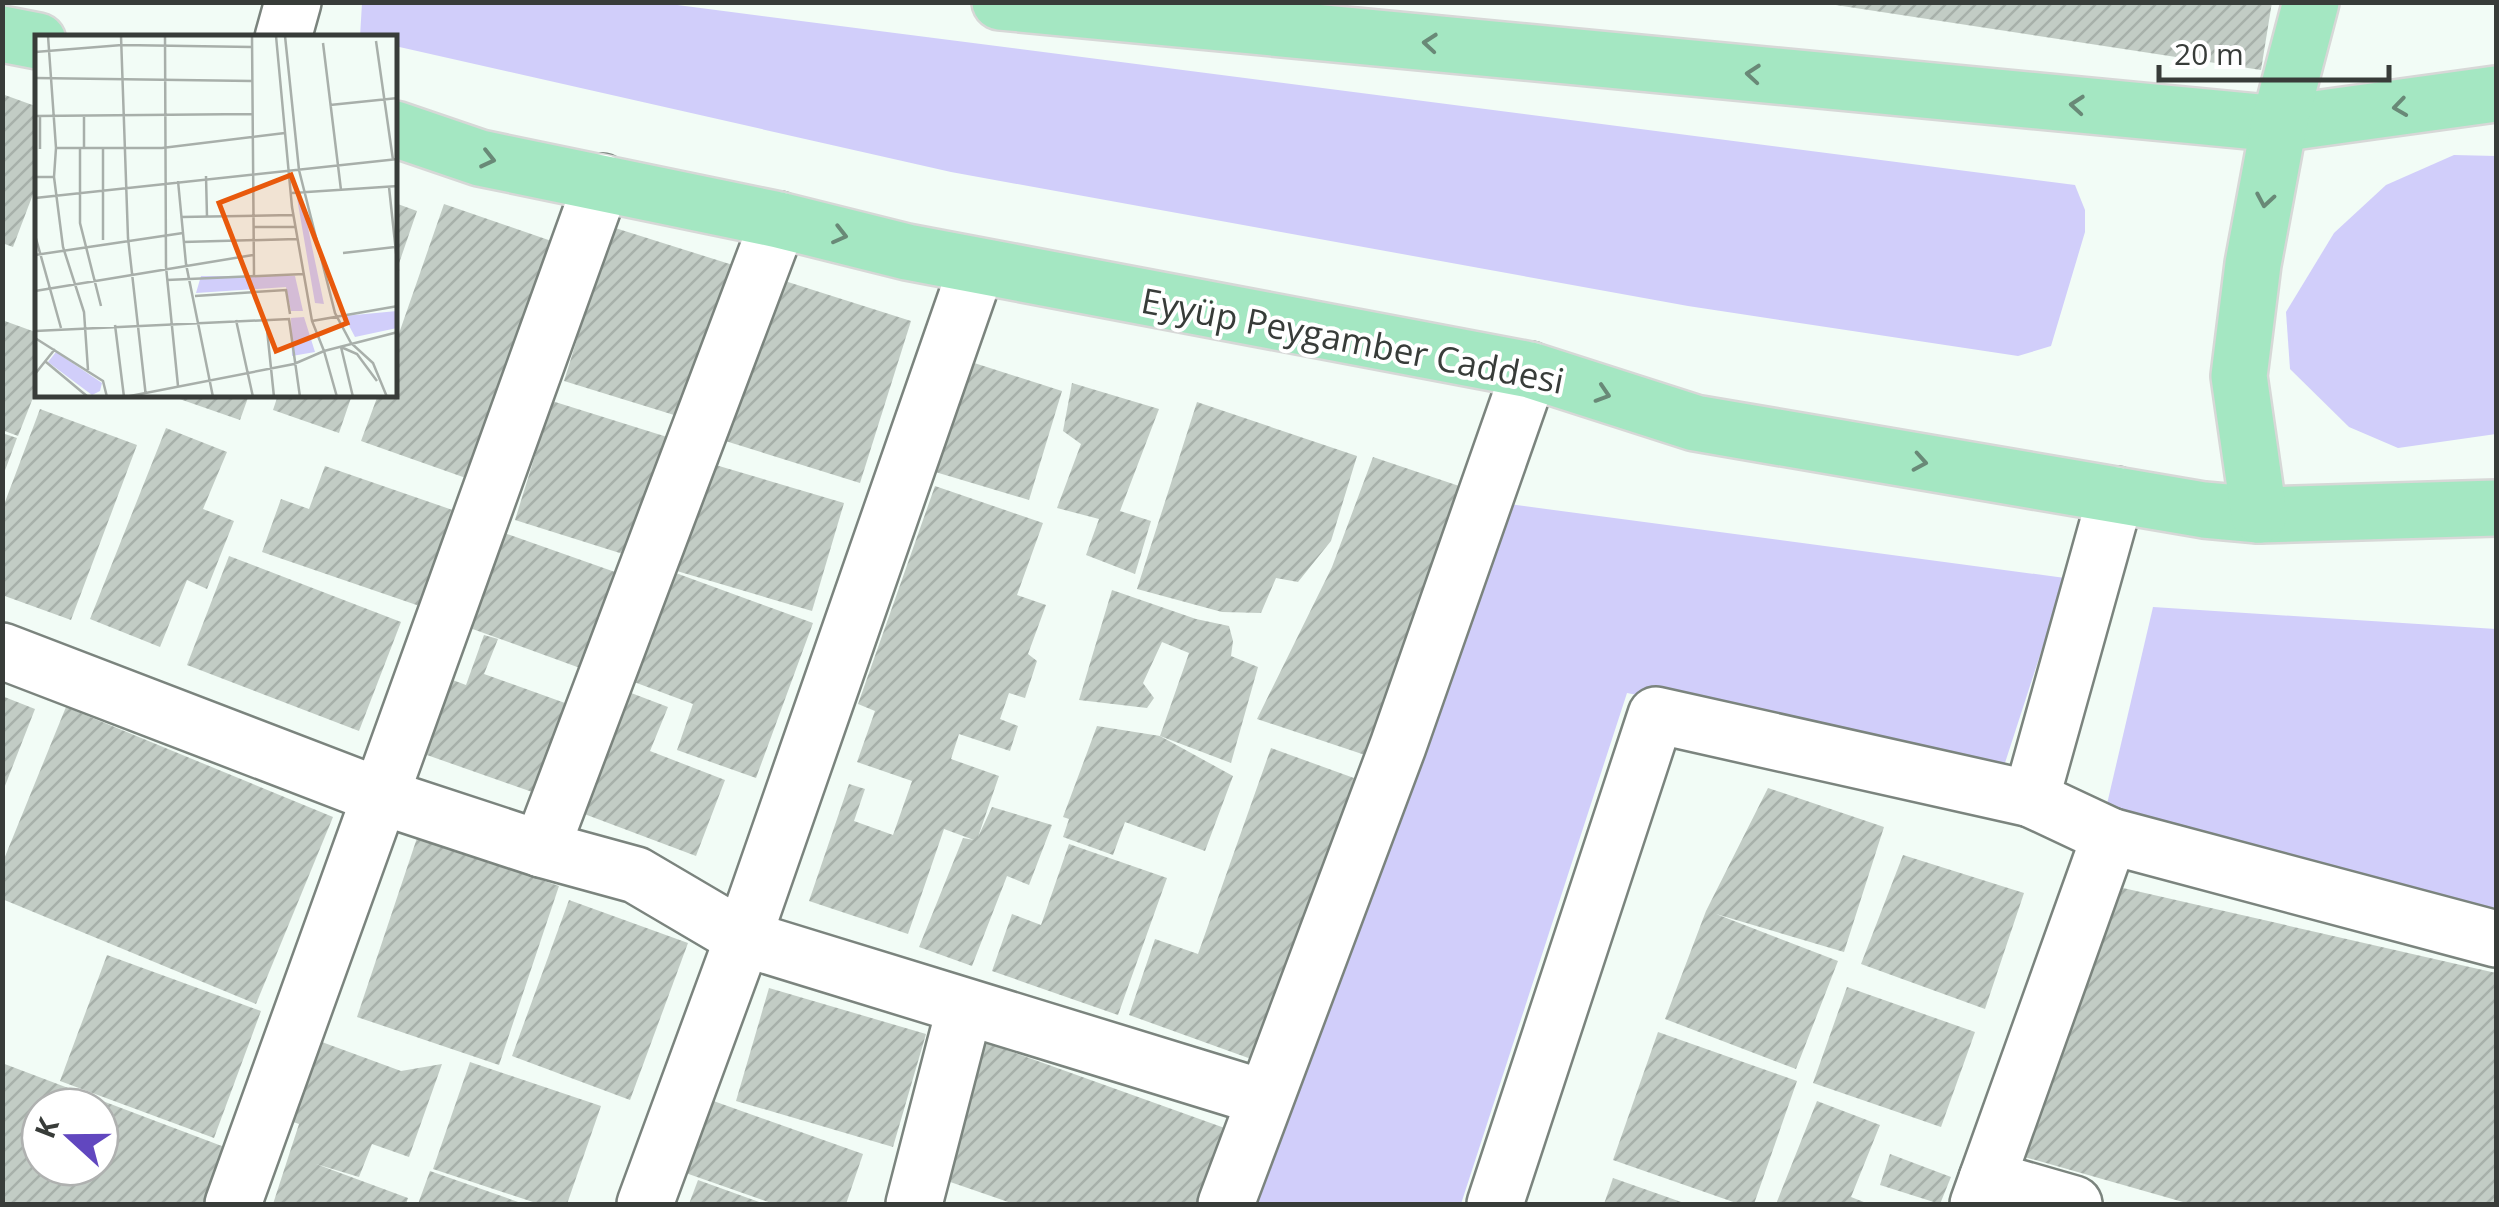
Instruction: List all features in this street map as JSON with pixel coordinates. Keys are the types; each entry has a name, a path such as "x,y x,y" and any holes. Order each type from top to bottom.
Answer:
{"main road":[{"path":"1000,2 2279,124 2496,94"},
{"path":"2259,515 2239,376 2279,124 2311,2"},
{"path":"2,34 35,40"},
{"name":"Eyyüp Peygamber Caddesi","path":"398,131 480,158 780,220 977,266 1530,370 1694,424 2204,510 2259,515 2496,508"}],"street":[{"path":"284,35 293,2"},
{"path":"232,1204 602,182"},
{"path":"541,849 780,220"},
{"path":"645,1204 743,938 977,266"},
{"path":"1226,1204 1398,746 1530,370"},
{"path":"2031,799 2116,495"},
{"path":"2,651 380,796 541,849 636,875 743,938 1264,1098"},
{"path":"1495,1204 1656,715 2031,799 2110,836 2496,940"},
{"path":"2074,1204 1982,1192 2110,836"},
{"path":"914,1204 964,1007"}],"shaded area":[{"path":"362,3 662,3 2075,185 2085,210 2085,232 2051,346 2018,356 1688,306 951,172 398,47 398,35 360,35"},
{"path":"2454,155 2496,156 2496,434 2398,448 2349,427 2290,369 2286,312 2334,233 2386,185"},
{"path":"1501,503 2065,578 2004,766 1627,693 1461,1204 1257,1204"},
{"path":"2153,607 2496,629 2496,939 2107,804"}],"building":[{"path":"1816,2 2272,2 2261,70"},
{"path":"2,94 35,106 35,189 13,247 2,243"},
{"path":"398,204 417,211 398,266"},
{"path":"444,204 563,245 480,483 361,441 377,398 398,398 398,336"},
{"path":"612,227 736,266 687,419 564,381"},
{"path":"769,276 911,321 860,483 719,439"},
{"path":"2,320 35,332 35,393 18,436 2,430"},
{"path":"968,361 1062,391 1029,500 932,471"},
{"path":"1072,383 1159,409 1120,511 1151,521 1135,574 1086,555 1099,519 1057,508 1081,444 1063,431"},
{"path":"177,398 248,398 240,420"},
{"path":"277,398 351,398 339,433 273,410"},
{"path":"552,401 680,441 642,560 515,520"},
{"path":"1197,402 1357,456 1331,541 1298,582 1276,578 1261,613 1222,612 1137,589"},
{"path":"40,409 137,445 71,620 2,595 2,510"},
{"path":"166,428 227,452 203,509 234,521 207,589 187,580 160,647 90,619"},
{"path":"2,433 17,438 3,476 2,476"},
{"path":"1373,457 1474,491 1383,761 1257,719 1332,567"},
{"path":"702,461 844,503 812,611 670,569"},
{"path":"325,466 470,516 437,612 262,552 281,499 309,509"},
{"path":"935,486 1043,523 1017,595 1046,605 1028,654 1037,661 1025,698 1009,693 1000,719 1018,726 1010,751 959,734 951,759 999,776 978,837 992,807 1052,825 1029,885 1007,876 972,966 919,947 963,838 974,840 944,829 908,934 809,901 849,784 865,789 854,821 893,835 912,781 857,762 875,711 858,704"},
{"path":"490,528 615,572 580,668 456,623"},
{"path":"229,556 401,622 359,731 187,665"},
{"path":"673,572 813,623 756,778 677,750 693,704 634,682"},
{"path":"1112,590 1196,619 1229,626 1231,656 1258,667 1231,763 1160,736 1189,653 1162,642 1143,683 1154,698 1147,708 1079,700"},
{"path":"484,635 498,639 484,674 590,712 558,801 424,754 450,679 466,685"},
{"path":"618,688 668,707 650,751 725,780 696,856 571,809"},
{"path":"2,696 35,709 3,791 2,791"},
{"path":"66,707 333,817 256,1004 2,899 2,864"},
{"path":"1097,726 1160,736 1233,776 1205,851 1125,822 1113,855 1063,837 1069,819 1063,817"},
{"path":"1271,748 1365,782 1265,1064 1129,1015 1155,939 1198,954"},
{"path":"1768,788 1884,827 1844,952 1716,914 1838,961 1796,1069 1665,1019 1706,911"},
{"path":"417,838 559,886 499,1065 357,1017"},
{"path":"1069,844 1167,878 1118,1015 992,971 1012,914 1041,925"},
{"path":"1903,855 2024,893 1985,1009 1861,964"},
{"path":"2123,888 2496,973 2496,1204 2190,1204 2014,1154"},
{"path":"569,900 688,943 630,1100 512,1056"},
{"path":"107,955 261,1011 214,1138 120,1103 120,1087 76,1087 60,1081"},
{"path":"1847,987 1975,1032 1941,1127 1813,1083"},
{"path":"769,988 926,1034 893,1147 736,1101"},
{"path":"1658,1032 1797,1081 1754,1204 1739,1204 1613,1160"},
{"path":"300,1034 401,1071 442,1064 409,1157 372,1144 359,1177 316,1164 408,1198 406,1204 273,1204 299,1124 270,1114"},
{"path":"979,1040 1233,1131 1206,1204 1014,1204 930,1175"},
{"path":"470,1062 601,1106 567,1204 539,1204 433,1169"},
{"path":"2,1063 66,1087 20,1087 20,1187 120,1187 120,1108 235,1151 214,1204 2,1204"},
{"path":"705,1098 863,1154 846,1204 774,1204 680,1171"},
{"path":"1817,1101 1880,1125 1851,1197 1869,1204 1776,1204"},
{"path":"1890,1154 1951,1177 1940,1204 1880,1185"},
{"path":"430,1171 524,1204 418,1204"},
{"path":"1613,1178 1687,1204 1604,1204"},
{"path":"698,1180 765,1204 689,1204"}]}
